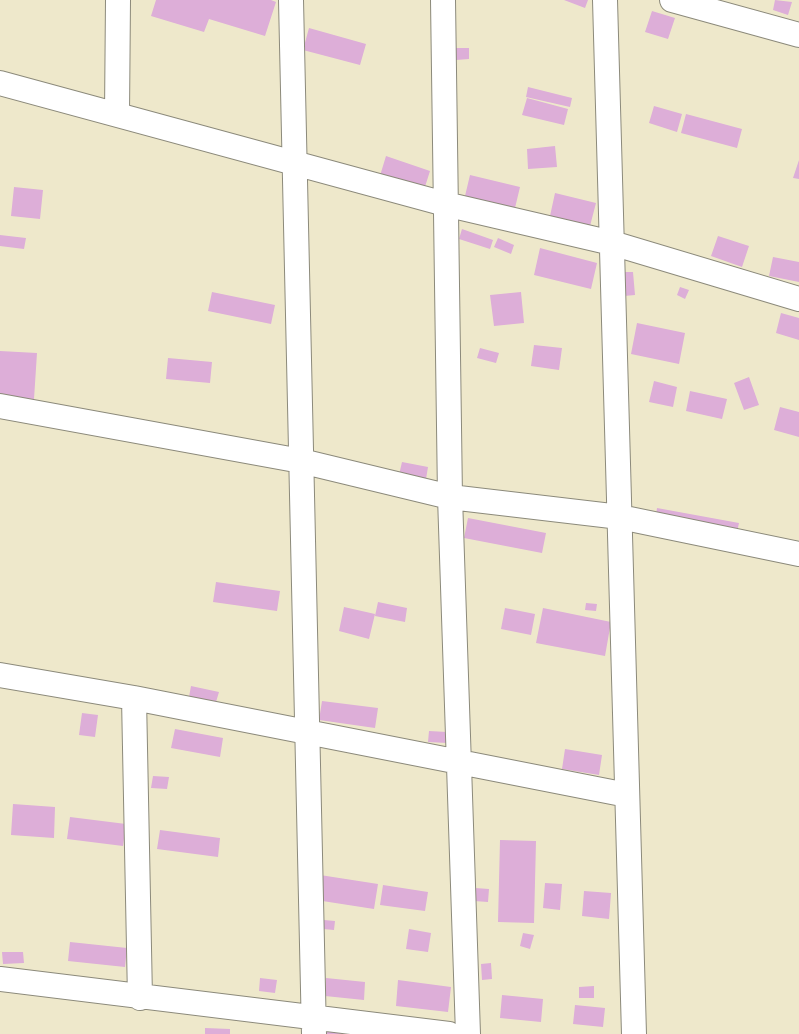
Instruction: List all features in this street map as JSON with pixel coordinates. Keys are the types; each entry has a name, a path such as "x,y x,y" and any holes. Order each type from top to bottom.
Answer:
{"street":[{"path":"117,114 118,0"},
{"path":"291,0 313,1026"},
{"path":"443,0 450,497 468,1034"},
{"path":"605,0 634,1034"},
{"path":"672,0 799,36"},
{"path":"0,82 445,204 612,243 799,299"},
{"path":"0,405 301,460 450,497 620,517 799,554"},
{"path":"0,675 134,698 627,795"},
{"path":"134,698 140,998"},
{"path":"0,979 140,998 313,1026 449,1034"}],"building":[{"path":"156,0 271,0 276,2 265,36 209,19 204,32 151,16"},
{"path":"564,0 588,0 585,8"},
{"path":"775,0 792,2 788,15 773,10"},
{"path":"652,11 675,18 668,39 645,32"},
{"path":"309,28 366,44 360,65 303,50"},
{"path":"456,48 469,48 469,59 456,60"},
{"path":"528,87 572,98 570,107 526,97"},
{"path":"527,98 568,109 564,125 522,115"},
{"path":"654,106 682,114 677,132 649,123"},
{"path":"686,114 742,129 737,148 681,133"},
{"path":"555,146 557,167 528,169 527,149"},
{"path":"386,156 430,171 423,193 379,179"},
{"path":"799,160 799,179 793,178"},
{"path":"470,175 520,187 515,208 465,196"},
{"path":"14,187 43,190 40,219 11,216"},
{"path":"555,193 596,203 590,226 550,216"},
{"path":"462,229 493,240 490,249 459,239"},
{"path":"0,235 26,238 24,249 0,246"},
{"path":"718,236 749,246 742,267 711,256"},
{"path":"498,238 514,245 511,254 494,247"},
{"path":"540,248 597,263 591,289 534,275"},
{"path":"773,257 799,262 799,282 769,276"},
{"path":"622,272 633,272 635,295 624,296"},
{"path":"680,287 689,290 685,299 677,295"},
{"path":"212,292 275,305 271,324 208,311"},
{"path":"521,292 524,323 494,326 490,295"},
{"path":"781,313 799,318 799,340 776,333"},
{"path":"637,323 685,333 679,364 631,354"},
{"path":"534,345 562,348 559,370 531,366"},
{"path":"480,348 499,353 496,363 477,358"},
{"path":"0,351 37,353 34,399 0,397"},
{"path":"168,358 212,362 210,383 166,379"},
{"path":"749,377 759,405 744,410 734,383"},
{"path":"654,381 677,387 673,407 649,402"},
{"path":"690,391 727,399 722,419 686,411"},
{"path":"780,407 799,412 799,437 774,430"},
{"path":"402,462 428,467 425,485 398,479"},
{"path":"657,508 739,523 736,537 655,522"},
{"path":"468,518 546,533 542,553 464,538"},
{"path":"216,582 280,591 277,611 213,602"},
{"path":"378,602 407,608 405,622 375,616"},
{"path":"586,603 597,604 596,611 585,610"},
{"path":"344,607 375,614 369,639 339,631"},
{"path":"505,608 535,614 531,635 501,629"},
{"path":"543,608 611,622 605,656 536,643"},
{"path":"191,686 219,692 216,702 189,697"},
{"path":"322,701 378,708 375,728 319,720"},
{"path":"82,713 98,715 95,737 79,735"},
{"path":"175,729 223,738 220,757 171,748"},
{"path":"429,731 447,732 447,743 428,742"},
{"path":"565,749 602,755 599,775 562,769"},
{"path":"153,776 169,777 167,789 151,788"},
{"path":"13,804 55,807 54,838 11,835"},
{"path":"70,817 126,824 123,846 67,839"},
{"path":"160,830 220,838 218,857 157,849"},
{"path":"500,840 536,841 534,923 498,922"},
{"path":"320,875 378,884 374,909 316,900"},
{"path":"545,883 562,884 560,910 543,908"},
{"path":"383,885 428,892 425,911 380,905"},
{"path":"475,888 489,889 488,902 474,901"},
{"path":"584,891 611,893 609,919 582,916"},
{"path":"324,920 335,921 334,930 323,929"},
{"path":"409,929 431,933 428,952 406,949"},
{"path":"523,933 534,935 530,949 520,946"},
{"path":"70,942 127,948 125,967 68,961"},
{"path":"2,952 23,952 24,963 3,964"},
{"path":"491,963 492,979 482,980 481,964"},
{"path":"260,978 277,980 275,993 259,991"},
{"path":"326,978 365,982 364,1000 325,996"},
{"path":"398,980 451,987 448,1012 396,1006"},
{"path":"594,986 594,998 579,998 579,987"},
{"path":"502,995 543,999 541,1022 500,1018"},
{"path":"575,1005 605,1008 603,1027 573,1024"},
{"path":"325,1027 364,1034 324,1034"},
{"path":"205,1028 230,1029 230,1034 205,1034"}]}
